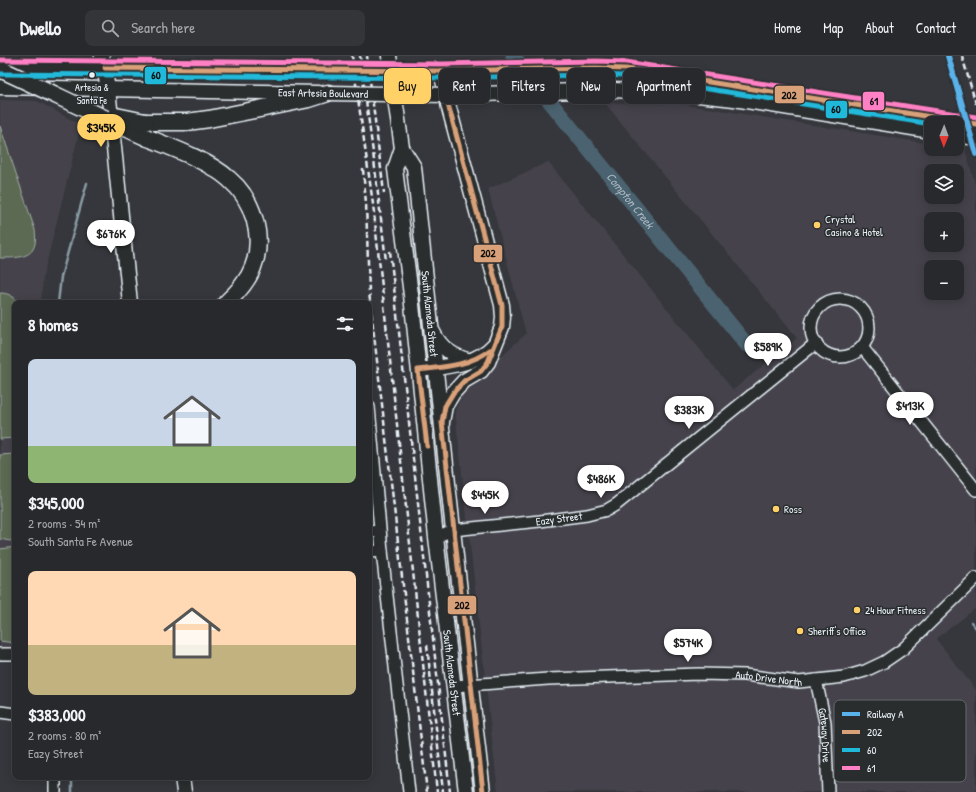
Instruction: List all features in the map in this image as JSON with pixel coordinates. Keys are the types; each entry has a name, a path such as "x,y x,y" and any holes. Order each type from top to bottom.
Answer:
{"highway":[{"path":"0,68 80,106 95,115 195,158 229,178 239,188 253,213 256,225 257,252 254,266 248,277 229,300"},
{"path":"80,106 96,109 119,117 145,122 187,122 309,99 328,93"}],"main road":[{"name":"South Alameda Street","path":"389,56 402,148 414,167 483,792"},
{"name":"East Artesia Boulevard","path":"0,68 104,62 326,70 439,71"},
{"path":"104,62 130,300"},
{"name":"East Artesia Boulevard","path":"490,70 596,68 626,69 870,121 924,130"},
{"name":"East Artesia Boulevard","path":"0,87 328,93 439,100"},
{"name":"East Artesia Boulevard","path":"490,98 614,90 655,92 715,89 870,107 976,124"},
{"path":"442,422 445,406 453,393 464,381 481,371 488,362 502,327 503,317 502,305 448,104"},
{"path":"870,107 870,121"},
{"path":"964,136 976,138"},
{"name":"South Alameda Street","path":"402,148 395,169 466,792"},
{"path":"431,329 439,343 447,351 456,357 470,361"},
{"path":"418,370 455,365 470,361 488,352 494,345"},
{"path":"182,780 184,792"}],"street":[{"path":"838,299 851,301 861,308 868,318 869,330 866,342 862,347 849,356 838,357 823,351 816,344 811,328 817,311 826,303 838,299"},
{"name":"Eazy Street","path":"436,537 453,530 587,515 606,510 617,504 816,344"},
{"path":"862,347 976,490"},
{"path":"372,481 374,531 382,551 408,792"},
{"path":"372,552 382,551"},
{"name":"Auto Drive North","path":"454,686 471,686 548,679 699,674 745,675 799,682 844,677 866,671 884,662 903,649 976,578"},
{"path":"0,654 12,654"},
{"name":"Gateway Drive","path":"816,680 825,722 828,792"},
{"path":"0,712 12,712"},
{"path":"55,780 55,792"}],"shaded area":[{"path":"0,100 37,101 81,125 43,277 41,300 12,300 12,648 0,648"},
{"path":"606,104 681,104 924,143 924,156 964,156 965,149 976,187 976,608 936,639 976,690 976,792 498,792 455,411 466,387 526,334 488,189 548,162 733,390 797,338"}],"green space":[{"path":"0,126 35,230 36,239 31,251 22,257 15,258 0,258"},
{"path":"0,293 11,295 17,300 12,300 12,438 0,439"},
{"path":"12,454 12,540 10,541 0,539 0,455"},
{"path":"12,547 12,643 0,641 0,549"}],"waterway":[{"name":"Compton Creek","path":"513,56 747,345"},
{"path":"58,300 61,277 87,183"},
{"name":"Compton Creek","path":"971,622 976,628"},
{"path":"72,780 72,792"}],"railway":[{"path":"352,56 373,204 437,792"},
{"path":"360,56 386,261"},
{"path":"367,56 384,193"},
{"path":"962,56 976,104"},
{"path":"363,169 366,203 370,300"},
{"path":"390,251 450,792"},
{"path":"372,318 427,792"},
{"path":"427,645 443,792"}],"rail line":[{"name":"A","path":"948,56 976,154"}],"transit line":[{"name":"61","path":"0,60 441,64 596,61 626,62 976,117"},
{"name":"202","path":"105,68 441,71 596,68 626,69 976,124"},
{"name":"60","path":"0,74 441,78 596,75 625,76 924,123"},
{"name":"202","path":"448,104 502,305 502,327 488,362 481,371 464,381 453,393 445,406 442,422 483,792"},
{"name":"202","path":"427,446 418,370 465,363 490,350"}],"place":[{"name":"Artesia & Santa Fe","path":"92,75"},
{"name":"Crystal Casino & Hotel","path":"817,225"},
{"name":"Ross","path":"776,509"},
{"name":"24 Hour Fitness","path":"857,610"},
{"name":"Sheriff's Office","path":"800,631"}]}
